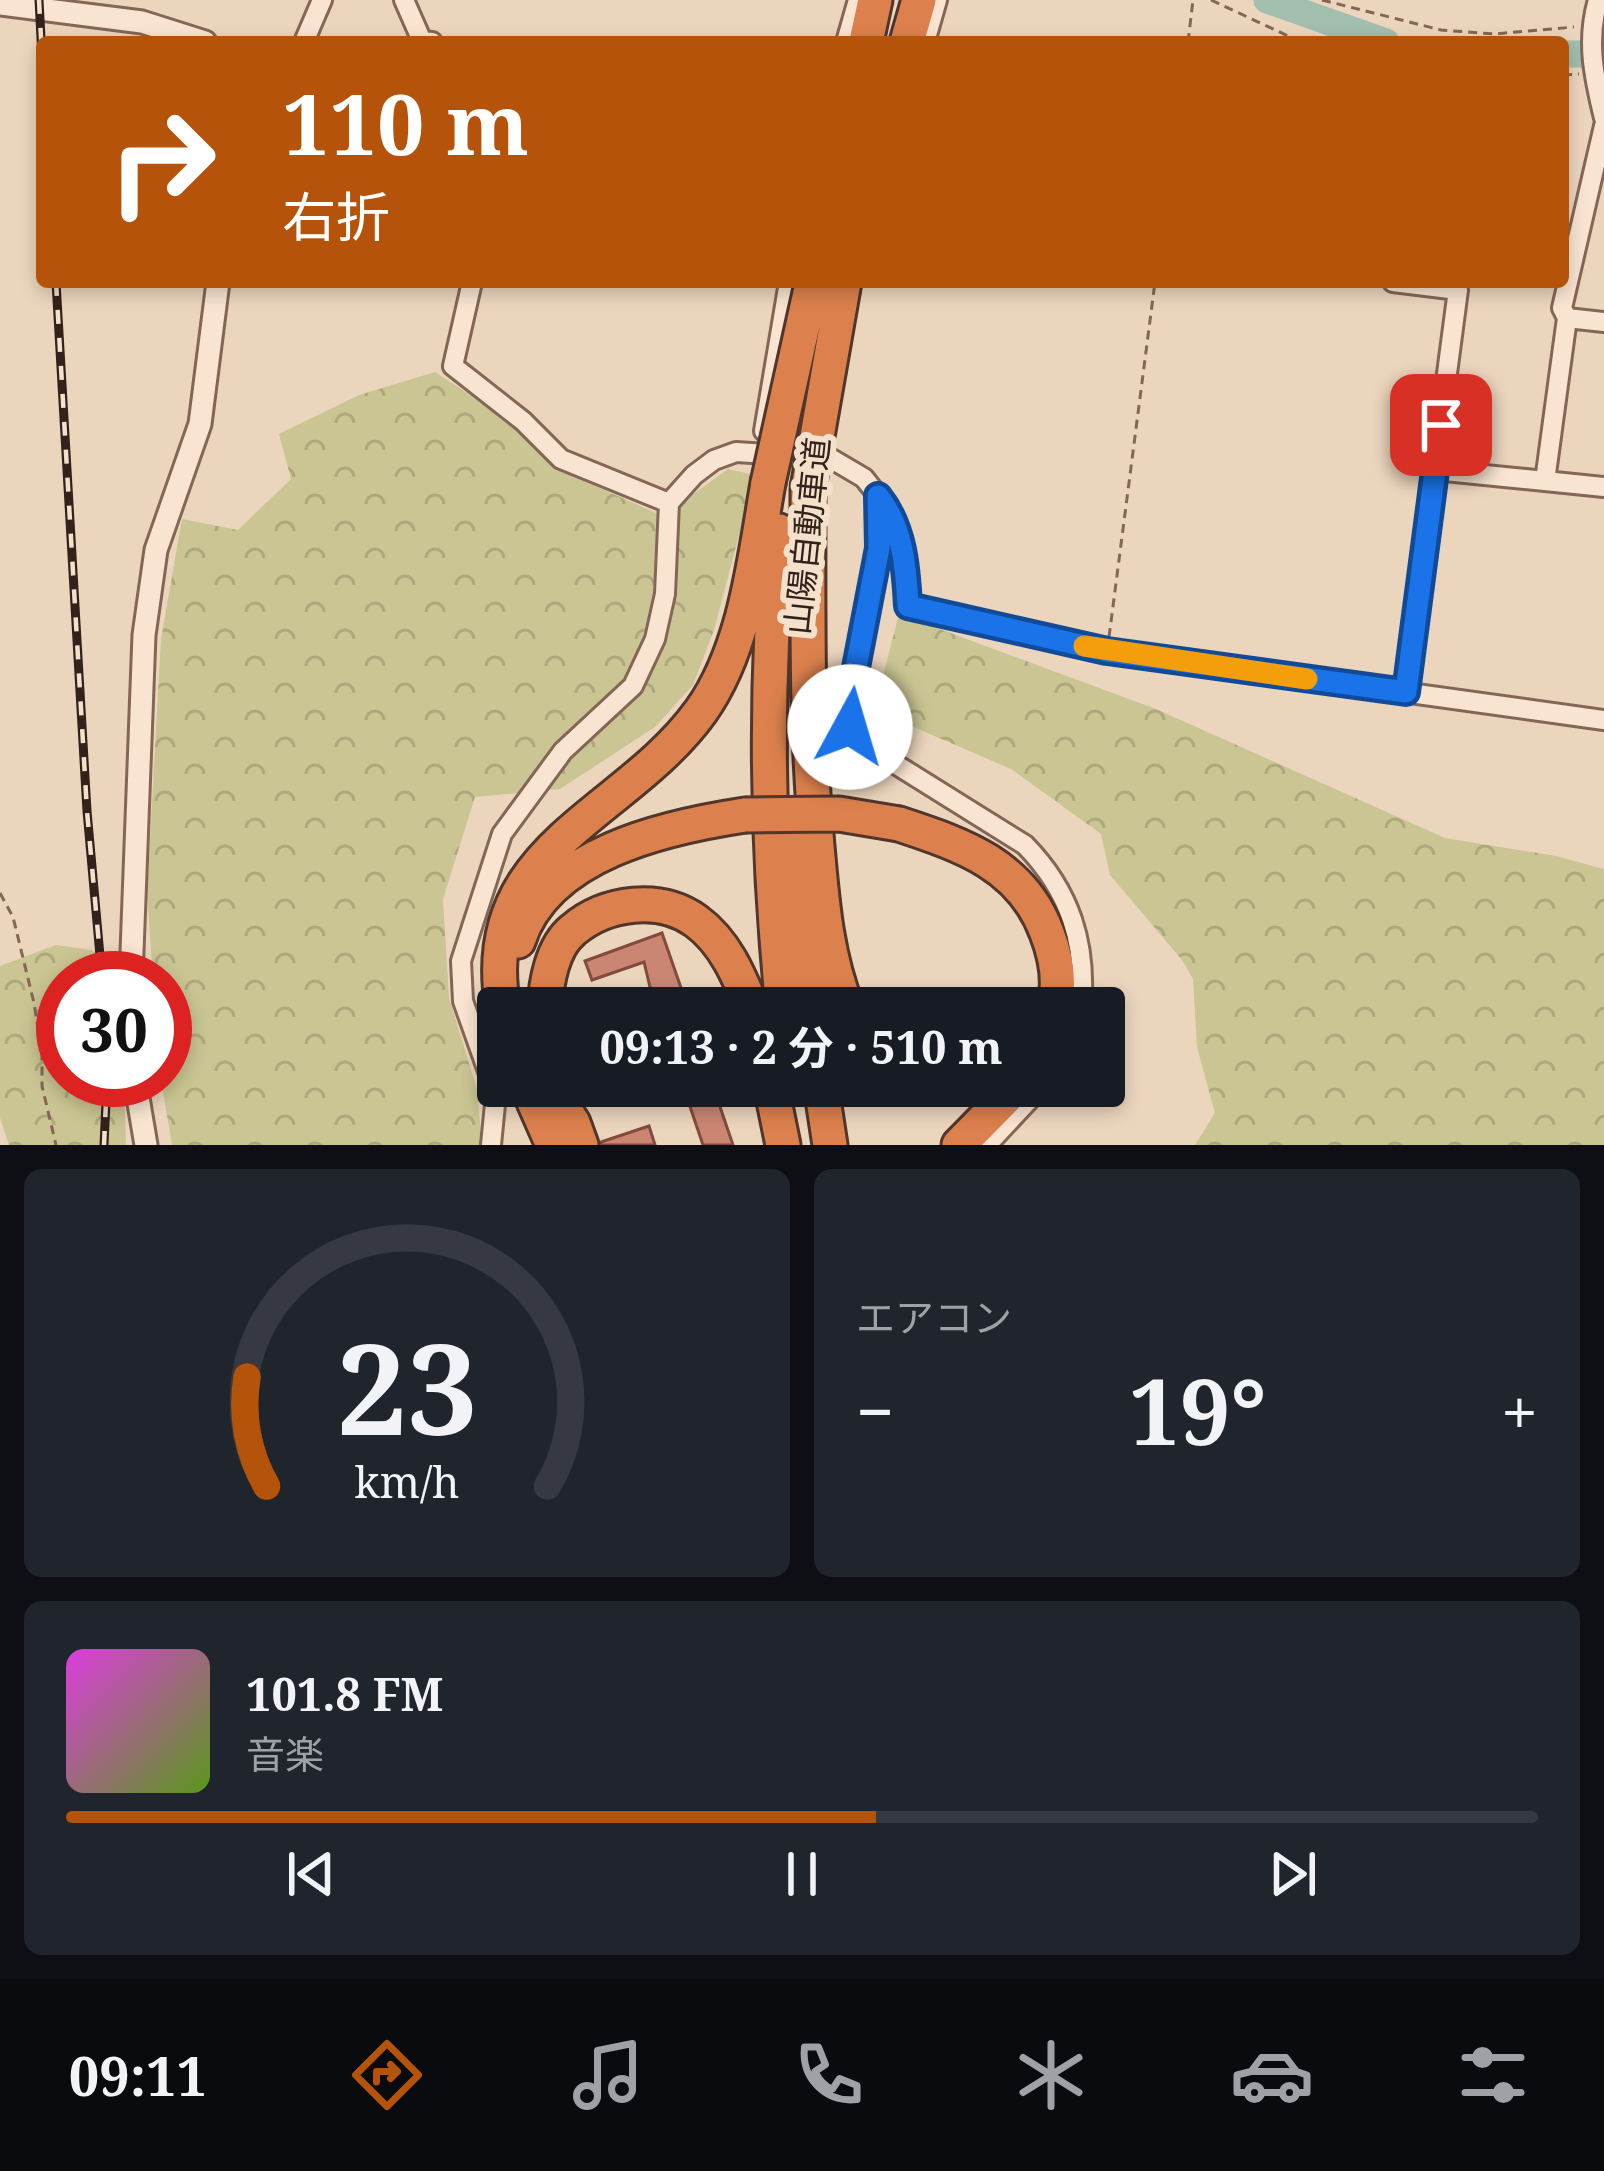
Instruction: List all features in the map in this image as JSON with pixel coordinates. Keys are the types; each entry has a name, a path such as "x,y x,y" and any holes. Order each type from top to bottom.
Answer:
{"highway":[{"path":"867,36 875,0"},
{"path":"909,36 919,0"},
{"name":"山陽自動車道","path":"782,987 767,776 771,618 780,477 813,288"},
{"path":"505,987 498,961 502,926 525,881 556,842 672,746 712,690 736,629 780,477"},
{"path":"780,477 824,920 839,987"},
{"name":"山陽自動車道","path":"780,477 798,905 807,987"},
{"path":"516,987 543,924 572,893 659,849 746,823 899,832 962,845 1006,873 1037,907 1056,956 1055,987"},
{"path":"899,832 988,878 1013,902 1033,931 1043,966 1040,987"},
{"path":"548,987 554,959 570,931 632,904 680,912 696,921 728,956 742,987"},
{"path":"536,1107 553,1145"},
{"path":"563,1107 581,1145"},
{"path":"775,1107 783,1145"},
{"path":"798,1107 805,1145"},
{"path":"824,1107 830,1145"},
{"path":"959,1145 996,1107"}],"street":[{"path":"307,36 322,0"},
{"path":"404,0 420,36"},
{"path":"848,36 858,0"},
{"path":"928,36 937,0"},
{"path":"1569,280 1601,151 1604,122 1592,69 1598,0"},
{"path":"0,4 142,22 187,36"},
{"path":"131,951 144,635 156,550 200,424 217,288"},
{"path":"471,288 453,366 523,421 561,459 670,503"},
{"path":"780,477 813,288"},
{"path":"830,458 860,288"},
{"path":"1406,692 1458,290 1442,288"},
{"path":"1545,481 1567,288"},
{"path":"1567,318 1604,322"},
{"path":"491,1145 496,1094 463,1001 460,962 502,834 563,752 633,686 655,639 665,594 670,503 694,475 736,452 780,477"},
{"path":"780,477 830,458"},
{"path":"830,458 864,478 890,511 901,543 908,606 1107,651 1604,719"},
{"path":"1435,470 1604,487"},
{"path":"878,496 879,548 848,709 850,727 868,747 1025,844 1044,864 1067,900 1081,946 1081,987"},
{"path":"140,1107 146,1145"},
{"path":"987,1145 1022,1107"}],"path":[{"path":"1189,36 1193,0"},
{"path":"1211,0 1288,36"},
{"path":"1322,0 1441,30 1494,34 1596,27"},
{"path":"1107,651 1154,288"},
{"path":"0,893 13,916 34,1003 42,1086 56,1145"}],"green space":[{"path":"435,372 512,422 577,478 663,516 728,469 755,475 714,630 693,685 655,727 560,789 475,797 443,899 449,998 477,1089 482,1145 172,1145 166,1107 192,1107 192,951 151,951 147,894 161,639 182,519 238,530 291,479 279,434 359,395"},
{"path":"899,614 1156,709 1445,838 1604,869 1604,1145 1195,1145 1215,1113 1197,1047 1193,979 1110,875 1101,834 1011,769 874,710"},
{"path":"56,945 93,951 40,951"},
{"path":"36,952 36,1107 125,1107 126,1145 9,1145 0,1118 0,966"}],"building":[{"path":"662,933 681,987 650,987 644,962 592,980 585,961"},
{"path":"690,1107 720,1107 733,1145 703,1145"},
{"path":"649,1126 655,1145 602,1145 601,1142"}],"waterway":[{"path":"1267,0 1369,36"},
{"path":"1569,54 1604,54"}],"railway":[{"path":"39,0 41,36"},
{"path":"56,288 100,951"},
{"path":"104,1145 106,1107"}],"slow traffic":[{"path":"1084,646 1307,679"}],"route":[{"path":"850,727 848,709 879,548 878,496 890,511 901,543 908,606 1107,651 1406,692 1441,425"}]}
